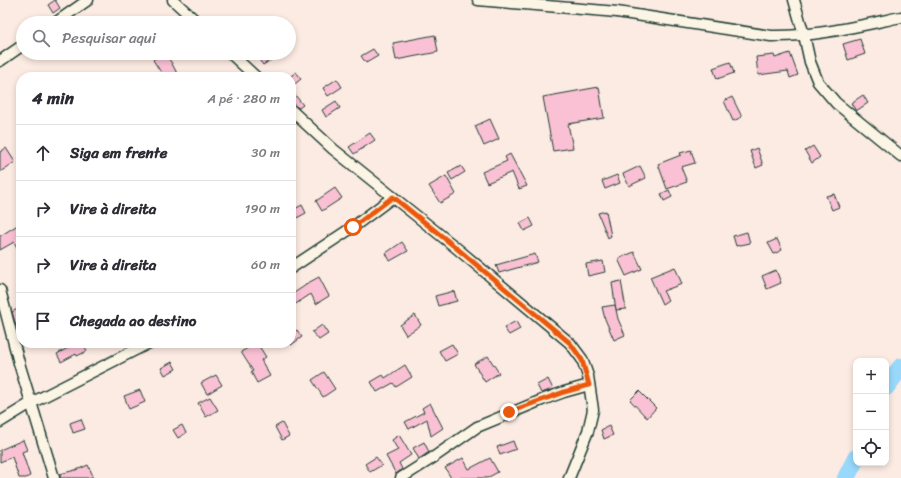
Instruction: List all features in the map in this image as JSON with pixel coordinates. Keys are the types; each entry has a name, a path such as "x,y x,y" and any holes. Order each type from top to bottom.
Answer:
{"street":[{"path":"65,16 88,0"},
{"path":"173,0 190,16"},
{"path":"478,0 617,12 771,36 804,35 901,17"},
{"path":"794,0 810,62 818,82 836,103 901,156"},
{"path":"0,61 16,50"},
{"path":"238,60 251,72"},
{"path":"296,115 333,149 454,246 570,343 582,360 589,385 593,410 588,432 569,478"},
{"path":"296,265 353,227 393,197"},
{"path":"0,290 18,363 54,478"},
{"path":"0,422 31,403 139,348"},
{"path":"401,478 477,427 509,412 557,394 589,385"}],"building":[{"path":"55,0 60,8 53,13 48,5"},
{"path":"435,35 438,52 396,60 393,43"},
{"path":"860,39 865,54 848,60 843,44"},
{"path":"373,49 378,56 366,63 361,56"},
{"path":"790,53 798,75 790,78 788,71 758,75 756,57 774,55 775,58"},
{"path":"153,60 170,60 176,72 161,72"},
{"path":"259,60 271,60 263,65"},
{"path":"730,62 734,73 717,79 713,68"},
{"path":"296,72 301,79 296,83"},
{"path":"337,79 342,87 328,96 323,88"},
{"path":"599,87 604,118 568,124 573,148 553,151 543,97"},
{"path":"863,95 868,103 856,111 851,103"},
{"path":"296,96 303,105 299,108 296,106"},
{"path":"732,97 742,117 733,121 724,101"},
{"path":"336,101 340,108 326,117 322,110"},
{"path":"490,119 499,139 484,146 475,126"},
{"path":"370,133 375,140 354,154 349,147"},
{"path":"813,146 820,157 812,163 805,151"},
{"path":"6,148 15,162 0,172 0,152"},
{"path":"757,148 763,165 756,168 750,151"},
{"path":"691,150 695,163 681,167 687,182 667,189 658,164 681,155 680,153"},
{"path":"510,154 527,186 519,189 512,172 487,183 482,172 507,161 505,157"},
{"path":"461,166 465,172 452,180 448,173"},
{"path":"640,166 646,178 629,186 623,174"},
{"path":"617,175 620,183 605,189 602,181"},
{"path":"446,176 456,194 440,203 429,186"},
{"path":"335,188 342,198 322,211 316,201"},
{"path":"669,190 672,197 664,201 661,194"},
{"path":"834,194 839,207 832,210 826,196"},
{"path":"302,205 306,213 296,218 296,208"},
{"path":"606,211 611,236 608,238 598,213"},
{"path":"530,218 534,226 524,231 520,223"},
{"path":"16,226 16,246 14,242 0,250 0,236"},
{"path":"747,232 750,243 736,246 733,236"},
{"path":"777,239 782,250 774,254 768,243"},
{"path":"402,242 408,251 390,261 386,253"},
{"path":"634,252 642,269 626,276 618,259"},
{"path":"535,254 538,262 499,273 496,265"},
{"path":"603,261 605,272 588,276 586,264"},
{"path":"675,267 682,284 663,291 668,300 662,304 650,277"},
{"path":"776,270 781,283 767,289 762,276"},
{"path":"319,277 329,296 316,304 311,294 296,304 296,292"},
{"path":"621,281 626,309 616,310 612,283"},
{"path":"454,291 457,301 438,306 435,296"},
{"path":"615,305 618,319 625,335 614,340 605,319 602,307"},
{"path":"16,310 16,326 12,312"},
{"path":"415,315 421,325 406,335 400,325"},
{"path":"516,321 520,329 509,335 504,328"},
{"path":"322,325 328,334 319,340 312,332"},
{"path":"296,331 302,337 296,341"},
{"path":"452,344 458,354 445,361 439,351"},
{"path":"68,348 86,348 87,351 77,356 76,354 61,362 57,354"},
{"path":"248,348 260,348 266,357 261,360 270,376 257,383 251,372 253,371 241,352"},
{"path":"488,356 499,373 485,382 474,364"},
{"path":"172,362 176,369 165,375 161,368"},
{"path":"405,365 412,377 396,387 393,383 377,392 371,382 383,375 385,378"},
{"path":"324,372 335,389 323,397 312,380"},
{"path":"216,375 222,385 207,394 201,383"},
{"path":"548,379 553,389 541,393 537,385"},
{"path":"140,390 145,402 129,409 124,396"},
{"path":"639,391 656,408 647,418 630,400"},
{"path":"210,397 218,410 206,417 198,403"},
{"path":"430,403 443,428 431,436 427,419 409,429 405,422 424,412 422,408"},
{"path":"81,419 85,429 73,433 70,423"},
{"path":"282,423 289,436 282,440 275,427"},
{"path":"182,425 186,433 178,438 173,430"},
{"path":"609,426 613,435 604,439 601,430"},
{"path":"399,435 411,455 399,463 402,469 396,474 386,456 398,450 392,440"},
{"path":"23,440 27,450 22,452 30,476 26,478 19,478 12,457 0,462 0,450"},
{"path":"513,441 516,449 500,455 497,447"},
{"path":"424,442 429,452 419,459 413,448"},
{"path":"376,457 382,465 370,472 365,464"},
{"path":"463,458 469,469 490,458 498,472 487,478 451,478 445,468"},
{"path":"88,465 93,476 89,478 60,478 60,474"}],"waterway":[{"path":"889,383 901,367"},
{"path":"846,478 853,464"}],"route":[{"path":"353,227 393,197 570,343 582,360 588,376 589,385 564,392 509,412"}]}
